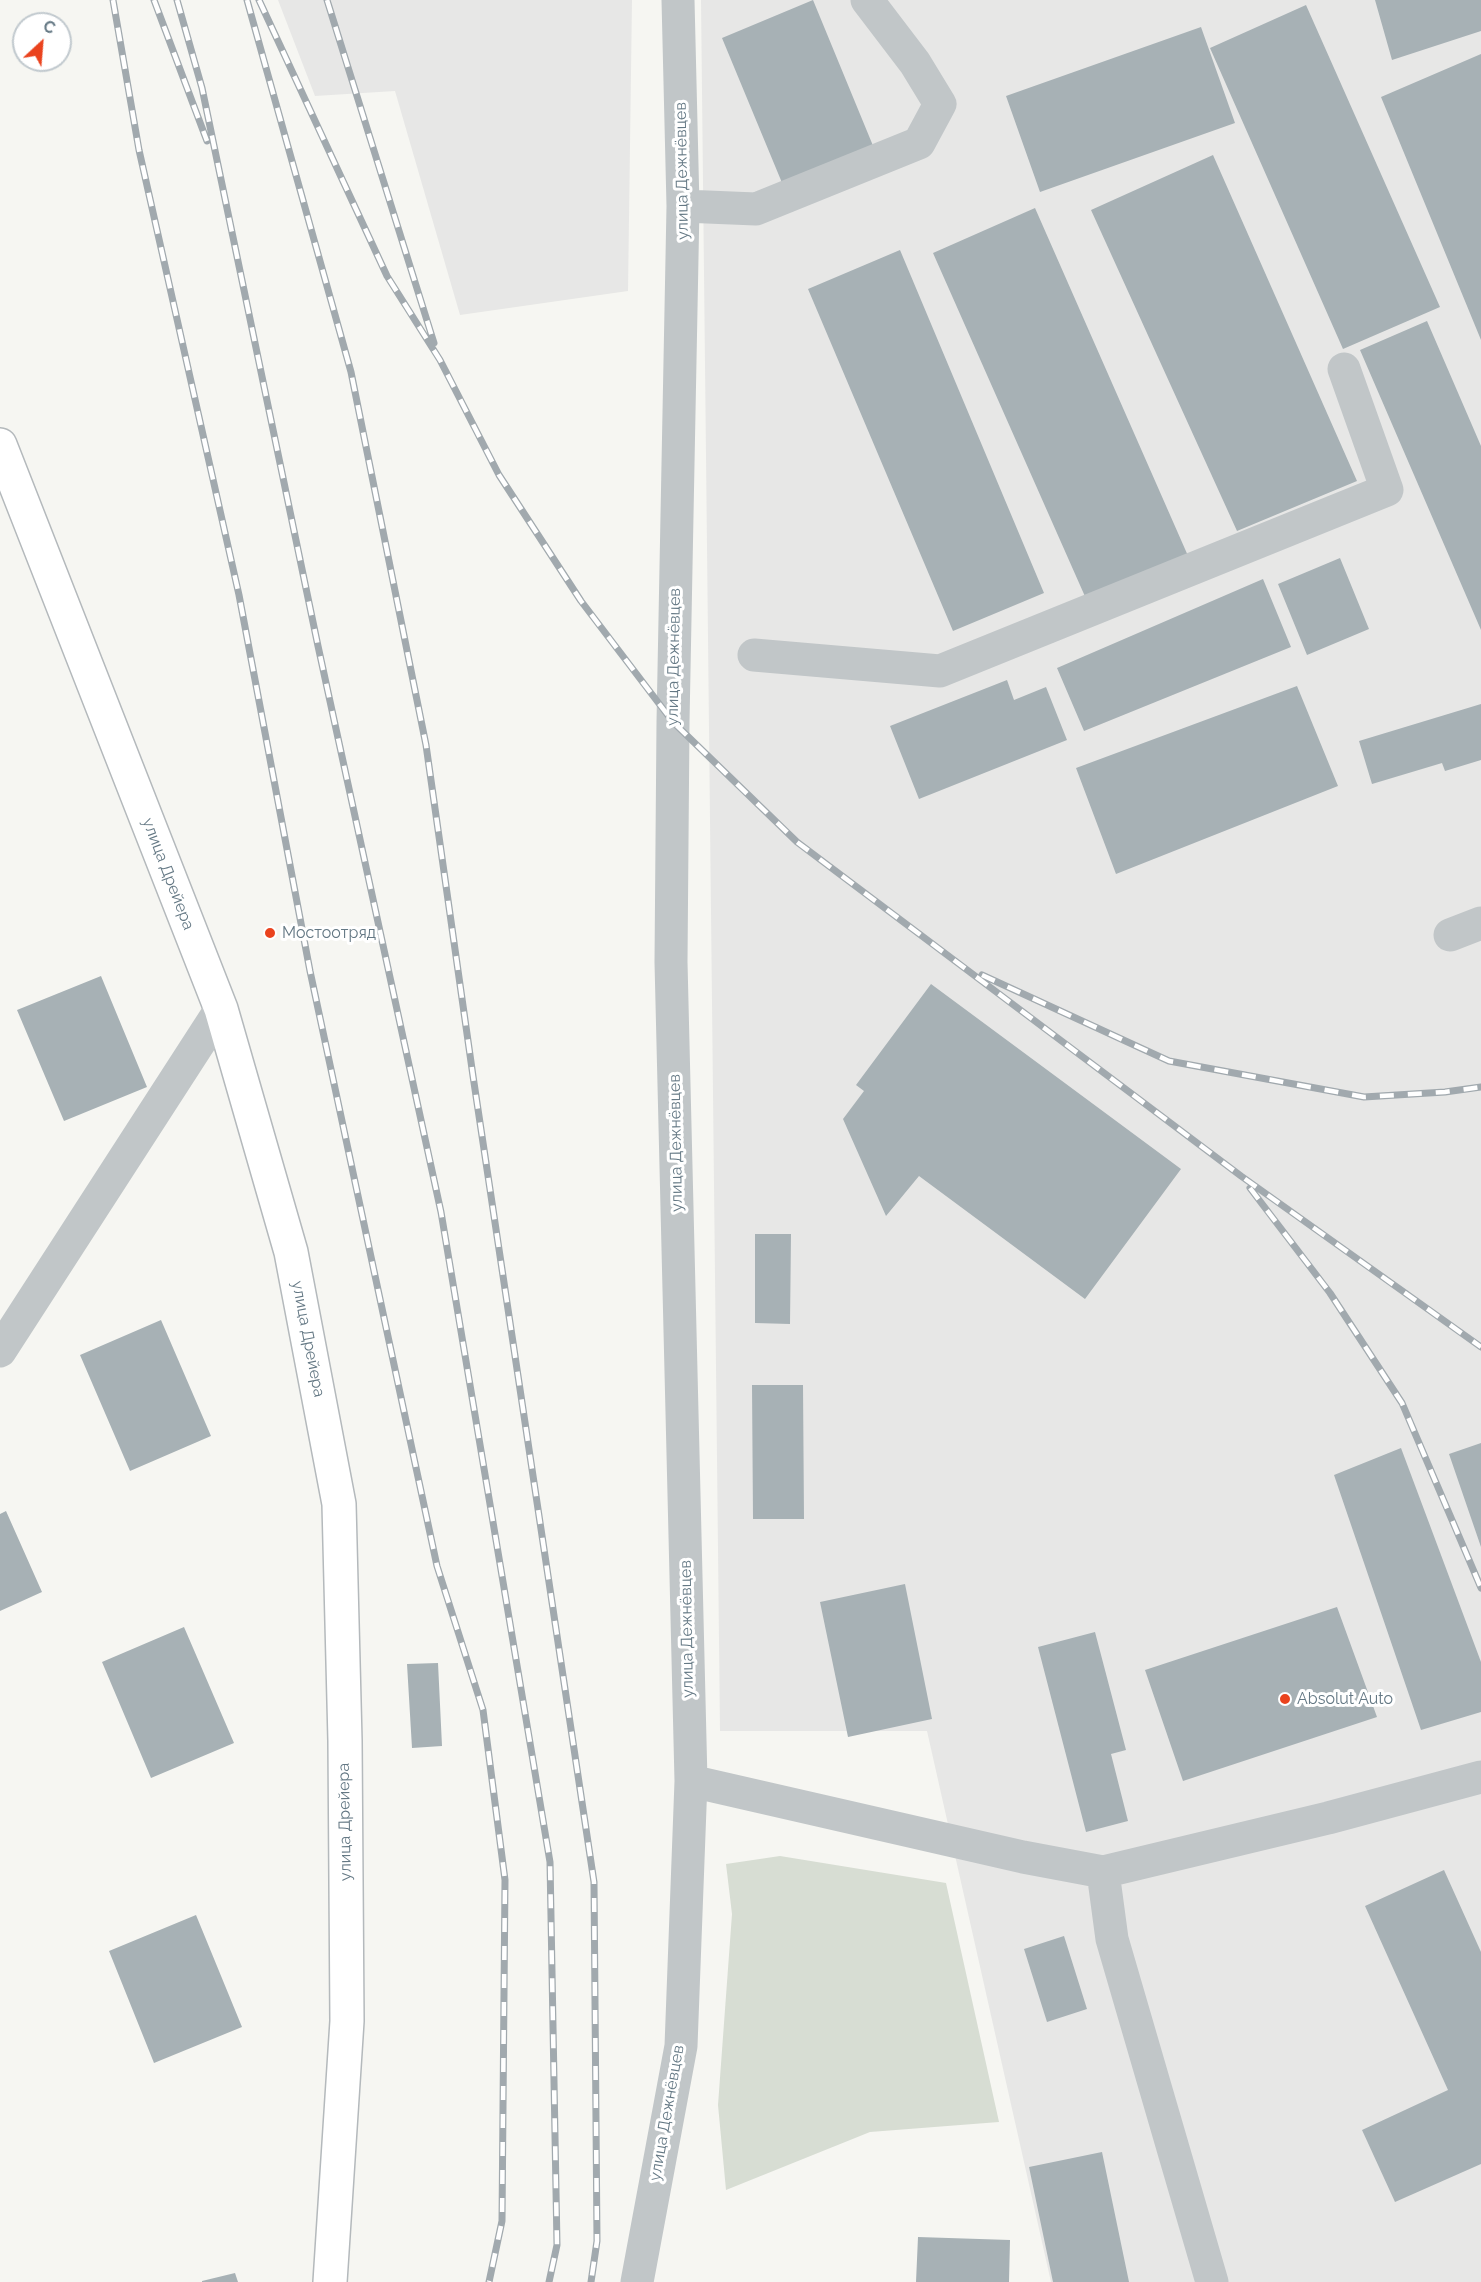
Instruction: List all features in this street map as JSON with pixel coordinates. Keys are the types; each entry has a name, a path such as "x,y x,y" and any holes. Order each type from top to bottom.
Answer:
{"main road":[{"name":"улица Дрейера","path":"0,445 221,1009 291,1252 339,1504 345,1741 347,2021 330,2282"}],"street":[{"name":"улица Дежнёвцев","path":"637,2282 681,2046 691,1780 671,962 673,722 683,206 678,0"},
{"path":"683,206 756,209 919,142 940,104 915,63 867,0"},
{"path":"754,655 940,671 1388,490 1344,369"},
{"path":"1450,935 1481,922"},
{"path":"0,1351 221,1009"},
{"path":"691,1780 1023,1857 1103,1872 1328,1818 1481,1777"},
{"path":"1103,1872 1112,1939 1212,2282"}],"shaded area":[{"path":"278,0 632,0 628,291 460,315 395,91 315,96"},
{"path":"701,0 1481,0 1481,2282 1051,2282 927,1731 720,1731"},
{"path":"780,1856 946,1883 999,2122 870,2132 726,2190 718,2105 732,1914 726,1864"}],"building":[{"path":"813,0 876,153 785,190 722,38"},
{"path":"1375,0 1481,0 1481,31 1392,60"},
{"path":"1306,5 1440,307 1343,349 1210,48"},
{"path":"1201,27 1235,123 1040,192 1006,96"},
{"path":"1481,54 1481,340 1381,97"},
{"path":"1213,155 1357,481 1237,531 1091,210"},
{"path":"1035,208 1196,574 1095,619 933,253"},
{"path":"900,250 1044,593 953,631 808,289"},
{"path":"1427,321 1481,446 1481,630 1360,350"},
{"path":"1340,558 1369,629 1307,655 1278,584"},
{"path":"1263,579 1291,647 1084,731 1057,668"},
{"path":"1007,680 1014,700 1046,687 1067,740 919,799 890,726"},
{"path":"1297,686 1338,786 1116,874 1076,768"},
{"path":"1481,704 1481,760 1445,771 1442,763 1372,784 1359,741"},
{"path":"101,976 147,1087 64,1121 17,1010"},
{"path":"931,984 1181,1169 1085,1299 919,1176 886,1216 843,1119 864,1091 856,1085"},
{"path":"755,1234 791,1234 790,1324 755,1323"},
{"path":"161,1320 211,1436 130,1471 80,1355"},
{"path":"752,1385 803,1385 804,1519 753,1519"},
{"path":"1481,1443 1481,1547 1449,1454"},
{"path":"1401,1448 1481,1662 1481,1712 1421,1730 1334,1475"},
{"path":"6,1511 42,1592 0,1611 0,1514"},
{"path":"905,1584 932,1719 848,1737 820,1602"},
{"path":"1337,1607 1377,1717 1183,1781 1145,1670"},
{"path":"184,1627 234,1743 151,1778 102,1662"},
{"path":"1095,1632 1126,1750 1111,1754 1128,1821 1086,1832 1038,1647"},
{"path":"438,1663 442,1746 412,1748 407,1664"},
{"path":"1444,1870 1481,1952 1481,2164 1395,2202 1362,2130 1448,2090 1365,1906"},
{"path":"196,1915 242,2027 154,2063 109,1951"},
{"path":"1064,1936 1087,2009 1047,2022 1024,1949"},
{"path":"1102,2152 1129,2282 1053,2282 1029,2167"},
{"path":"918,2237 1010,2240 1009,2282 916,2282"},
{"path":"235,2273 238,2282 202,2282 202,2281"}],"railway":[{"path":"113,0 139,150 239,595 310,971 437,1566 483,1710 505,1880 502,2221 489,2282"},
{"path":"154,0 207,141"},
{"path":"177,0 202,88 318,646 441,1212 550,1862 557,2245 549,2282"},
{"path":"247,0 351,372 426,745 473,1076 594,1882 597,2241 591,2282"},
{"path":"259,0 387,276 440,360 499,475 581,601 673,722 797,842 1241,1176 1481,1347"},
{"path":"327,0 434,343"},
{"path":"982,975 1169,1061 1364,1097 1445,1092 1481,1087"},
{"path":"1250,1188 1330,1293 1402,1403 1481,1588"}],"place":[{"name":"Мостоотряд","path":"270,933"},
{"name":"Absolut Auto","path":"1285,1699"}]}
